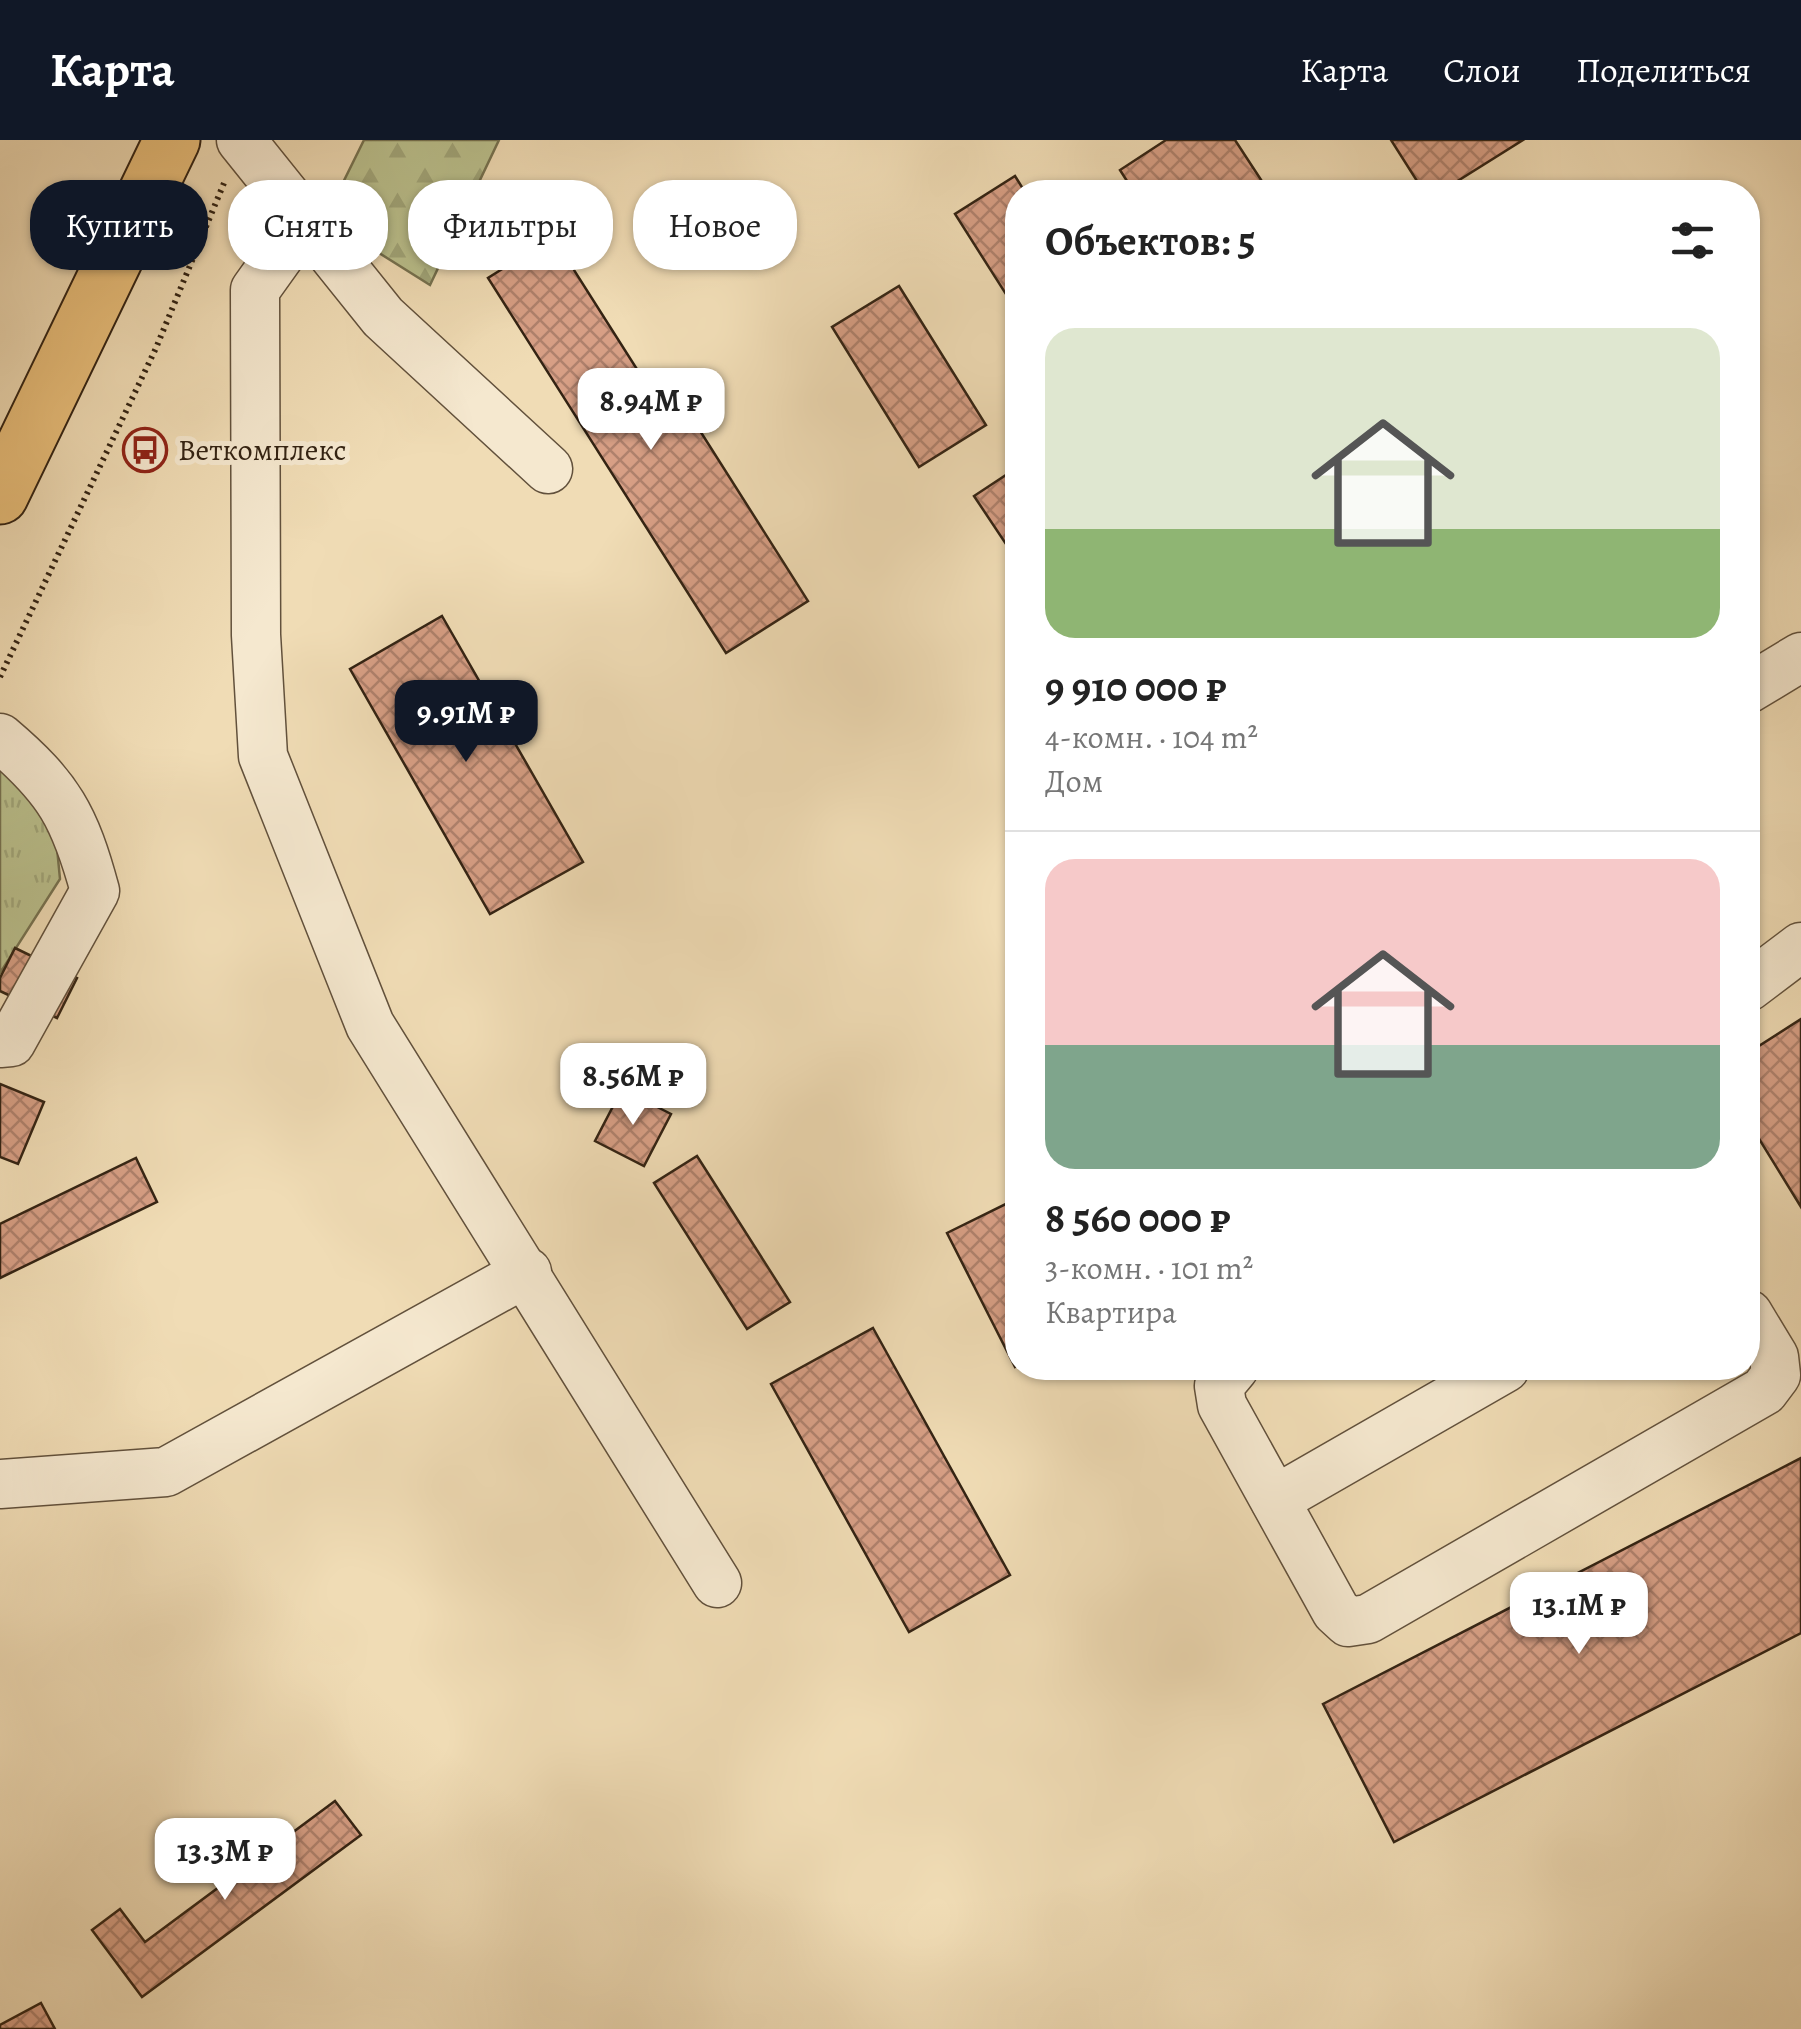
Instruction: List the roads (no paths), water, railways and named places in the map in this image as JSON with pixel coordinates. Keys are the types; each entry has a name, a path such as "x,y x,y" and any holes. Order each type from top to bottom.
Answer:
{"main road":[{"path":"0,496 17,430 172,140"}],"lane":[{"path":"241,140 273,180"},
{"path":"270,270 256,290 256,635 263,756 370,1026 527,1272 717,1584"},
{"path":"345,270 383,317 548,469"},
{"path":"1760,682 1801,656"},
{"path":"0,738 46,776 80,834 96,891 11,1042 0,1043"},
{"path":"1760,978 1801,947"},
{"path":"0,1484 166,1472 527,1272"},
{"path":"1224,1380 1219,1386 1222,1405 1336,1611 1348,1622 1368,1619 1764,1390 1776,1376 1774,1357 1760,1334"},
{"path":"1275,1500 1485,1380"}],"place":[{"name":"Веткомплекс","path":"145,450"}]}
